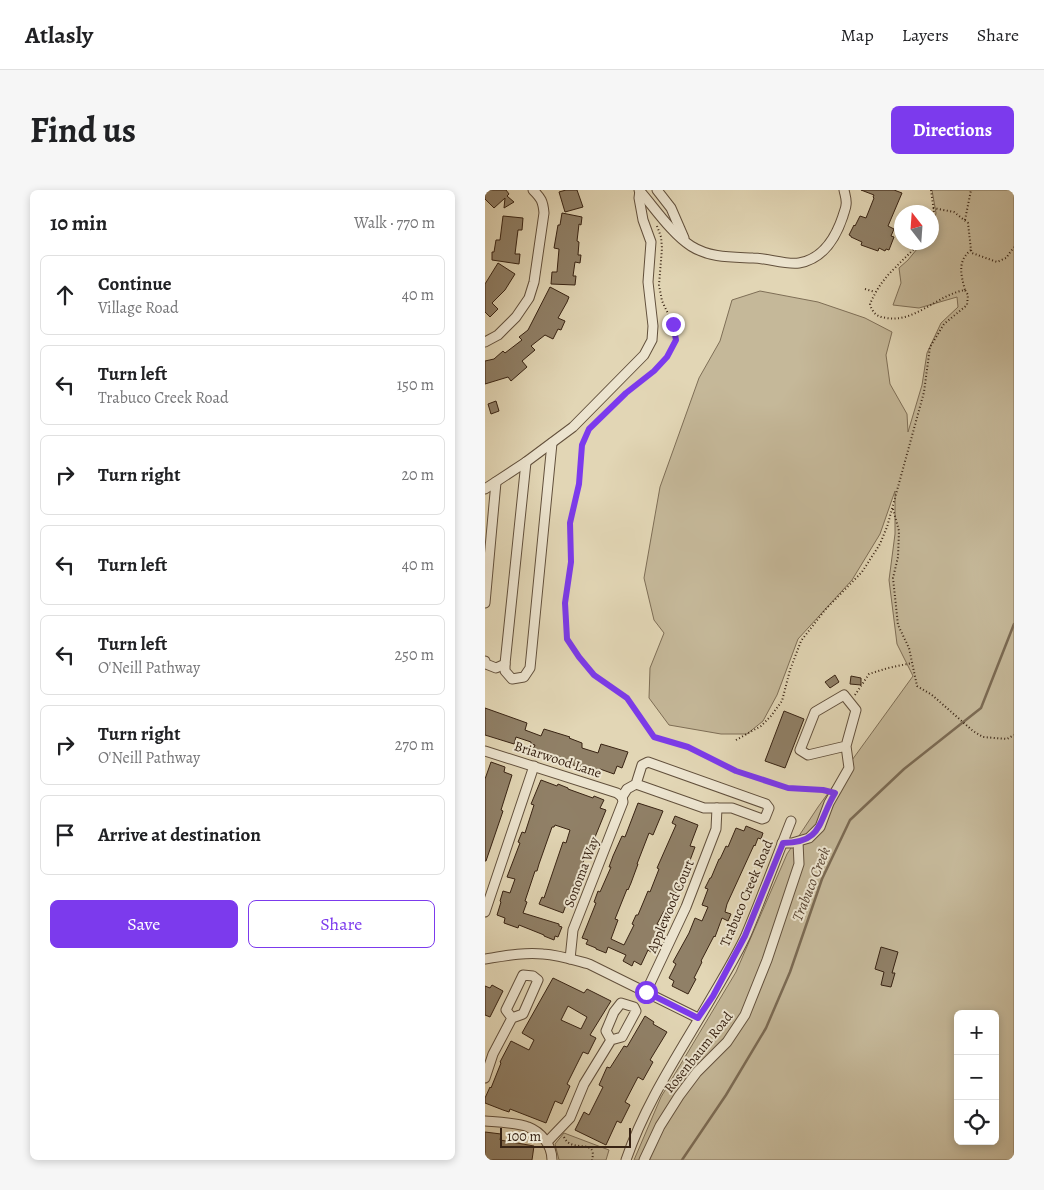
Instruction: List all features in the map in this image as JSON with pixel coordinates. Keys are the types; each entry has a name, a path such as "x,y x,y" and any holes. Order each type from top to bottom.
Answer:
{"street":[{"path":"485,342 498,335 516,317 529,298 534,282 544,213 540,197 533,190"},
{"path":"640,190 675,233 690,245 705,253 733,258 755,258 796,264 807,261 830,244 847,204 844,190"},
{"path":"485,489 526,462 573,427 644,355 652,340 653,326 649,282 651,242 643,220 639,198 640,190"},
{"path":"657,190 671,208 685,241"},
{"path":"526,462 505,664 505,671 512,679 523,677 531,668 552,442"},
{"path":"485,603 496,482"},
{"path":"485,661 486,664 496,668 505,664"},
{"path":"783,843 798,842 809,838 820,827 829,802 849,768 846,746 856,710 843,695 815,712 801,750 808,755 846,746"},
{"name":"Briarwood Lane","path":"485,751 617,793 621,797"},
{"path":"621,797 627,788 636,784 705,808 732,808 762,819 765,818 769,808 766,804 648,762 642,765 636,784"},
{"path":"485,912 534,766"},
{"name":"Sonoma Way","path":"570,958 573,930 623,802 621,797"},
{"name":"Applewood Court","path":"646,992 686,907 716,829 717,808"},
{"name":"Trabuco Creek Road","path":"625,1160 637,1129 745,936 791,821"},
{"name":"Rosenbaum Road","path":"644,1160 660,1126 679,1096 697,1072 727,1042 745,1015 767,960 799,864 798,842"},
{"path":"485,959 512,954 542,954 570,958 589,964 698,1018"},
{"path":"485,1078 493,1054 512,1018 523,1014 538,980 533,976 523,975 518,985 506,1010 512,1018"},
{"path":"547,1142 570,1118 584,1084 611,1040"},
{"path":"485,1121 527,1126 539,1133 547,1142 552,1160"}],"path":[{"path":"931,190 933,205"},
{"path":"965,220 971,190"},
{"path":"939,209 954,212 968,223 972,253 997,262 1006,258 1014,247"},
{"path":"655,219 661,237 662,248 659,286 662,301 673,324 676,340 667,357 654,371 626,393 589,429 582,445 579,484 570,523 571,562 565,603 567,639 594,675 627,698 654,737 688,747 736,771 788,788 823,790 835,793"},
{"path":"914,250 893,269 875,292 870,304 873,311 879,316 900,319 916,313 947,296 965,290"},
{"path":"736,740 761,726 771,716 782,701 790,670 801,641 825,610 862,572 880,544 887,527 924,392 930,347 944,324 967,305 967,295 961,272 965,255 971,250"},
{"path":"865,288 875,292"},
{"path":"892,507 899,530 893,578 898,625 909,648 917,686 932,695 983,738 1007,739 1014,735"},
{"path":"850,703 869,674 912,663"},
{"path":"560,1128 566,1142 575,1146 587,1146 592,1150 593,1156 591,1160"}],"shaded area":[{"path":"932,190 1014,190 1014,1160 634,1160 661,1097 736,972 787,854 818,807 913,676 897,644 889,580 895,534 895,491 880,534 852,580 798,639 777,695 763,721 747,734 721,734 669,725 649,698 650,668 664,633 654,620 644,578 660,487 699,378 720,341 732,300 760,291 818,302 865,318 892,332 886,355 890,384 907,414 908,432 922,385 927,353 941,323 958,307 957,297 919,308 893,305 901,283 899,268 916,250 939,250 939,205 935,205"},
{"path":"564,1133 609,1150 606,1160 559,1160 555,1144"}],"building":[{"path":"485,190 506,190 509,194 507,196 514,202 504,208 505,198 494,208 485,199"},
{"path":"577,190 583,207 565,212 559,192"},
{"path":"861,190 894,190 902,193 897,205 894,205 894,212 888,226 894,229 891,236 894,237 889,250 886,249 885,251 879,248 878,251 861,245 862,242 849,235 860,216 866,218 874,195"},
{"path":"562,213 582,217 581,225 579,224 577,241 579,242 578,255 581,255 580,263 575,262 573,276 576,276 575,285 551,284 552,272 557,272 559,249 554,248"},
{"path":"503,216 523,218 522,230 518,230 515,254 520,254 519,264 492,260 492,252 494,252 496,240 500,240"},
{"path":"498,263 515,274 505,290 492,303 498,309 490,317 485,312 485,284"},
{"path":"550,287 569,297 558,318 565,321 561,330 558,329 553,339 545,335 531,346 535,350 522,361 527,367 511,381 508,377 485,384 485,361 494,359 503,351 505,353 522,340 519,337 528,330"},
{"path":"496,401 499,411 491,414 488,404"},
{"path":"835,675 839,682 830,688 825,682"},
{"path":"851,676 861,678 861,685 850,684"},
{"path":"485,708 527,723 525,730 541,736 544,729 570,737 582,743 582,748 598,753 601,744 628,752 622,768 617,766 614,774 600,769 599,772 582,766 581,768 544,754 543,756 532,752 535,745 531,744 531,742 516,737 514,744 485,735"},
{"path":"784,711 804,719 785,768 765,761"},
{"path":"491,762 505,767 504,772 512,775 501,810 503,811 485,861 485,779"},
{"path":"541,780 604,800 600,808 606,810 591,847 588,846 577,882 575,881 563,913 539,904 542,897 544,898 563,842 566,843 570,830 555,825 552,827 537,871 535,871 523,913 559,924 562,927 558,937 555,936 554,940 519,925 518,928 504,923 505,918 497,915 503,891 510,893 515,879 507,877 520,843 518,842 522,832 525,833 534,805 531,804"},
{"path":"638,803 663,811 653,835 649,833 631,883 615,919 618,920 611,939 624,945 634,925 632,924 636,915 638,915 648,891 650,892 659,869 657,868 676,825 672,823 675,816 698,825 690,846 695,847 683,879 667,912 664,911 657,924 660,925 653,940 656,942 651,952 648,950 641,965 634,961 632,966 623,961 626,955 608,947 606,953 586,944 588,940 582,938 596,903 594,902 598,891 600,892 611,867 609,867 613,856 622,836 625,837"},
{"path":"746,826 763,833 761,839 758,838 754,845 727,904 725,912 731,914 728,921 722,918 715,937 701,961 694,978 696,979 688,994 672,986 674,981 669,978 676,964 673,962 695,918 702,921 708,907 702,905 708,889 705,888 719,859 726,846 728,847 736,828 744,831"},
{"path":"881,947 898,952 892,973 895,973 891,987 881,985 884,972 875,969"},
{"path":"553,978 584,993 587,989 611,1001 590,1035 596,1038 588,1054 583,1052 567,1084 570,1086 562,1104 555,1101 546,1123 510,1109 509,1112 485,1103 485,1098 491,1088 500,1062 511,1041 529,1050 534,1040 522,1033","holes":["568,1006 587,1017 581,1029 561,1020"]},
{"path":"492,985 503,991 490,1017 485,1015 485,986 490,988"},
{"path":"645,1016 654,1022 653,1024 667,1032 650,1060 653,1062 643,1080 638,1077 625,1102 630,1105 621,1123 617,1121 606,1145 575,1130 584,1112 589,1115 603,1087 599,1085 607,1067 610,1068 624,1046 627,1047"},
{"path":"485,1132 501,1134 500,1140 534,1146 532,1160 485,1160"}],"waterway":[{"name":"Trabuco Creek","path":"682,1160 726,1095 766,1028 790,972 822,879 850,820 904,769 981,708 1014,624"}],"route":[{"path":"646,992 698,1018 713,996 745,936 783,843 798,842 809,838 820,827 829,802 835,793 823,790 788,788 736,771 688,747 654,737 627,698 594,675 567,639 565,603 571,562 570,523 579,484 582,445 589,429 667,357 676,340 673,324"}]}
